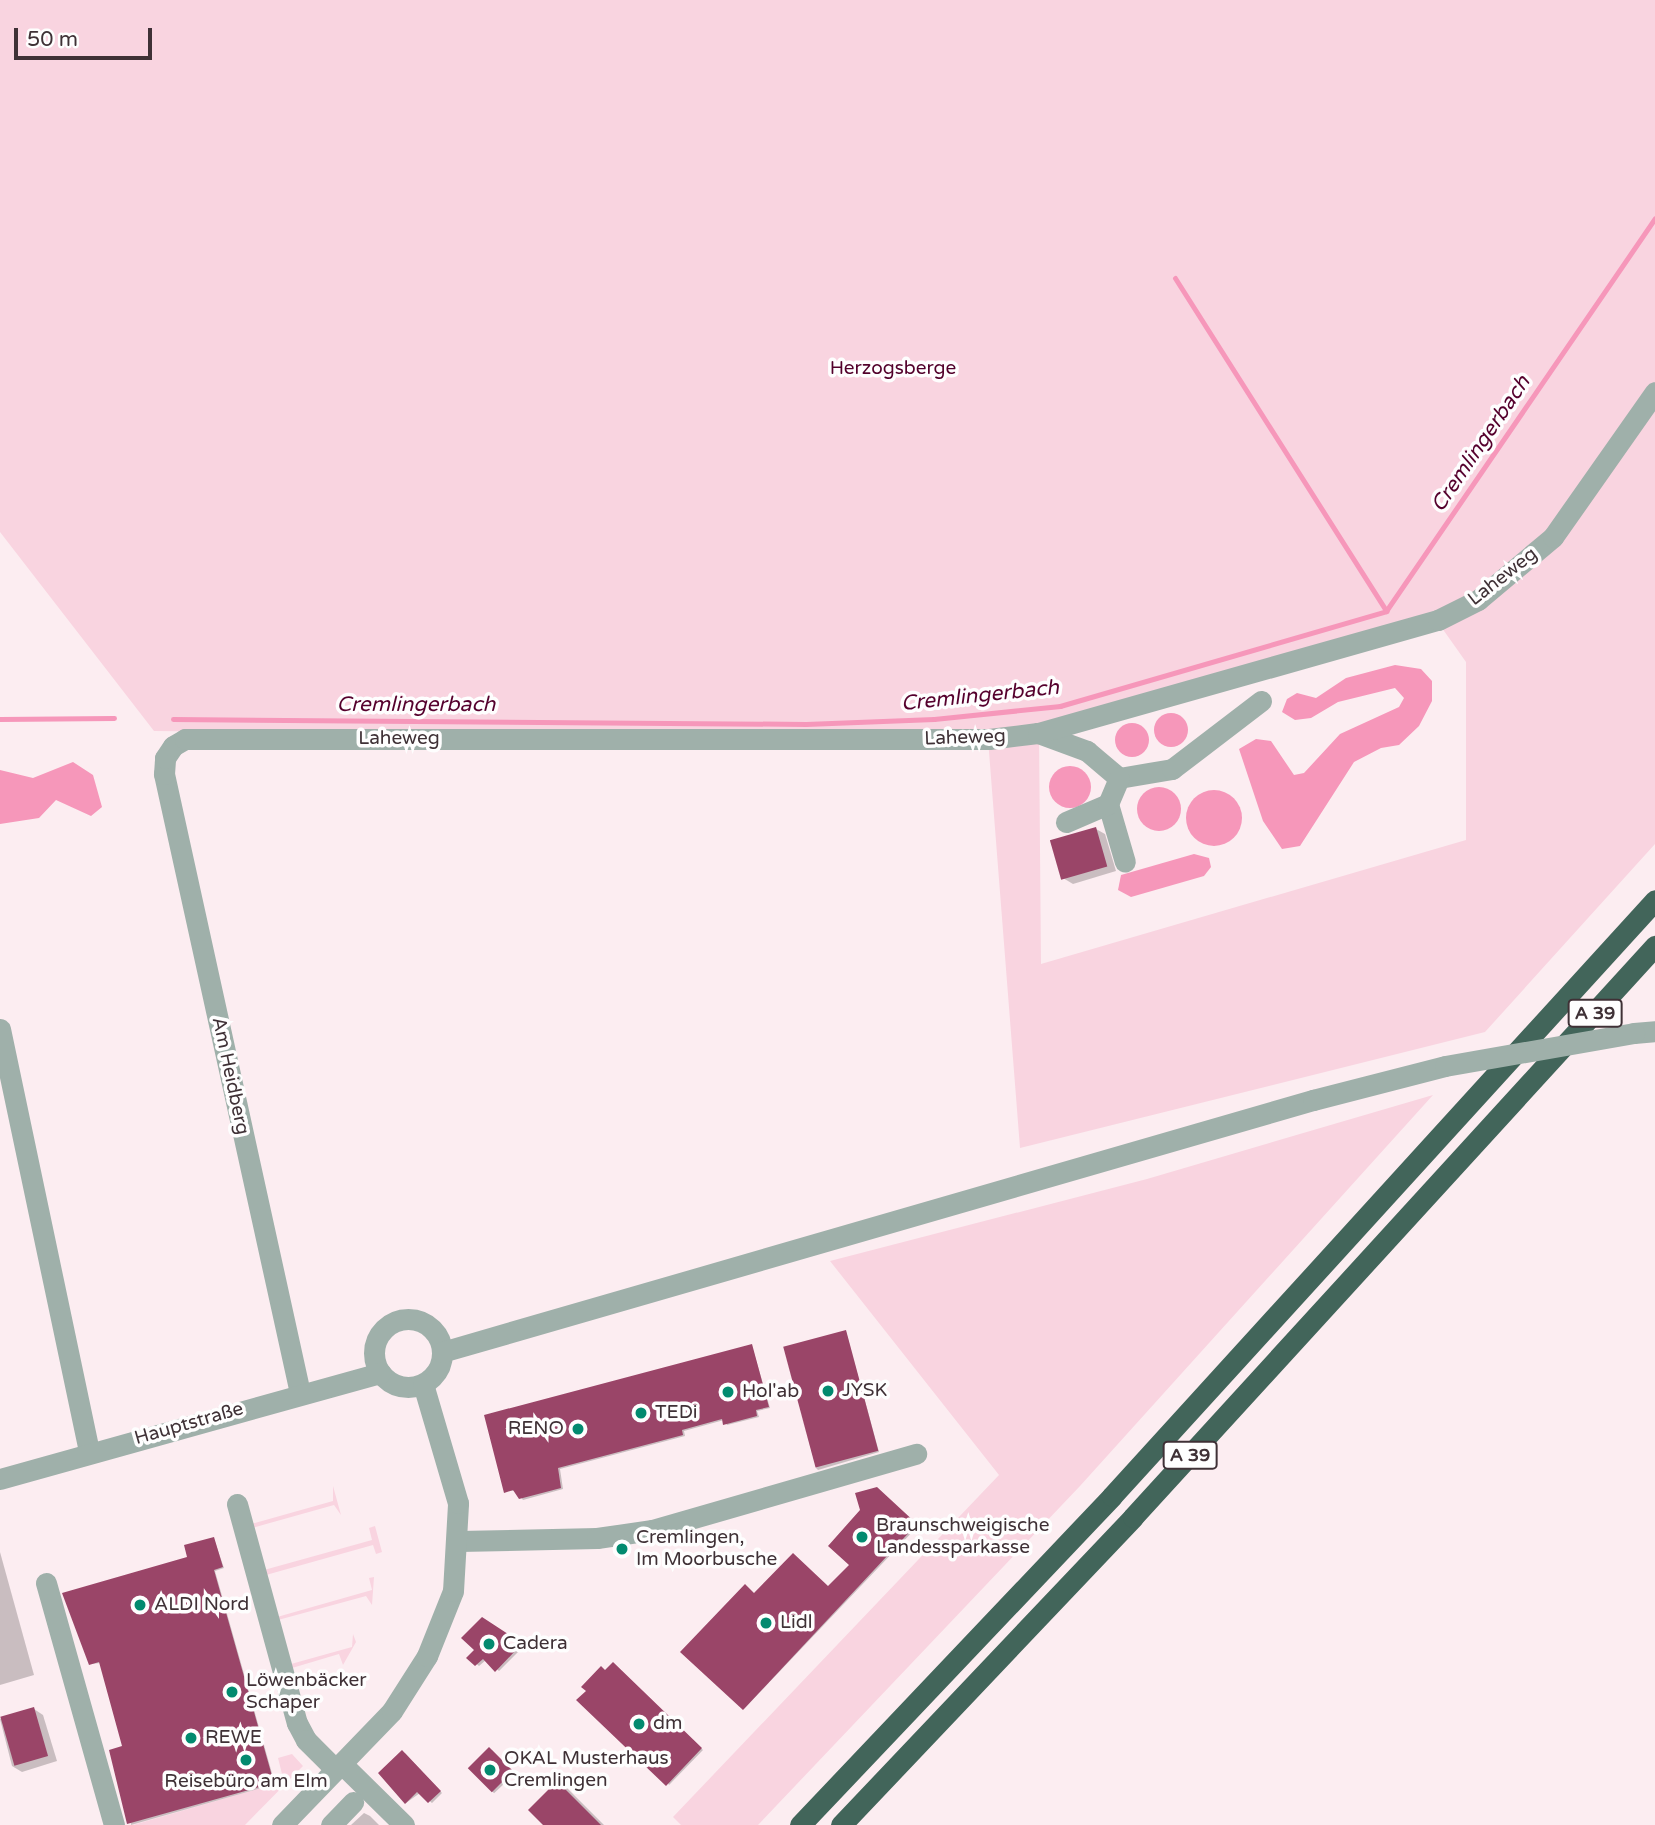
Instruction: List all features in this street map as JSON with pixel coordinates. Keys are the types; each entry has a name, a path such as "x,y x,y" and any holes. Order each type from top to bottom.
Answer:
{"highway":[{"name":"A 39","path":"800,1825 1112,1496 1655,900"},
{"name":"A 39","path":"841,1825 1133,1517 1655,946"}],"street":[{"name":"Laheweg","path":"165,758 173,746 186,740 989,739 1038,733 1438,621 1478,600 1553,537 1655,393"},
{"path":"1038,733 1087,751 1119,778 1172,769 1261,701"},
{"name":"Am Heidberg","path":"165,758 164,774 300,1393"},
{"path":"1119,778 1108,804 1125,862"},
{"path":"1066,822 1108,804"},
{"path":"0,1030 89,1453"},
{"path":"442,1352 1313,1100 1446,1066 1655,1031"},
{"path":"414,1320 430,1328 442,1352 437,1370 423,1384 399,1386 380,1373 374,1347 382,1331 397,1321 414,1320"},
{"name":"Hauptstraße","path":"0,1479 300,1393 380,1373"},
{"path":"295,1820 339,1767 393,1711 427,1656 453,1591 459,1541 456,1489 423,1384"},
{"path":"459,1541 597,1538 653,1530 916,1454"},
{"path":"237,1504 297,1723 306,1740 404,1825"},
{"path":"46,1583 114,1825"},
{"path":"331,1825 353,1802"}],"green space":[{"name":"Herzogsberge","path":"0,0 1655,0 1655,844 1485,1032 1020,1148 988,739 154,731 0,532","holes":["1437,621 1466,662 1466,840 1041,964 1039,733"]},
{"path":"1433,1095 1080,1486 758,1825 681,1825 673,1817 999,1475 830,1261 1147,1179"},
{"path":"333,1486 341,1515 334,1505 252,1528 251,1524 333,1501"},
{"path":"375,1526 382,1552 376,1554 373,1545 266,1575 264,1570 372,1540 369,1528"},
{"path":"374,1577 372,1605 366,1596 278,1620 277,1617 372,1590 369,1578"},
{"path":"353,1634 356,1642 343,1665 339,1654 292,1668 291,1664 352,1647"},
{"path":"292,1754 303,1766 245,1825 133,1825 275,1784 273,1776 282,1774 278,1758"}],"shaded area":[{"path":"1395,665 1421,669 1432,681 1432,701 1419,726 1399,745 1381,748 1354,762 1300,846 1282,849 1263,821 1239,749 1256,739 1271,741 1294,775 1304,773 1340,734 1399,707 1404,698 1395,688 1338,702 1311,718 1295,720 1282,712 1287,699 1297,693 1316,698 1346,678"},
{"path":"1171,713 1183,718 1188,730 1183,742 1171,747 1159,742 1154,730 1159,718"},
{"path":"1132,723 1144,728 1149,740 1144,752 1132,757 1120,752 1115,740 1120,728"},
{"path":"73,762 93,775 102,807 91,816 56,800 39,818 0,824 0,770 33,778"},
{"path":"1070,766 1085,772 1091,787 1085,802 1070,808 1055,802 1049,787 1055,772"},
{"path":"1159,787 1174,794 1181,809 1174,824 1159,831 1144,824 1137,809 1144,794"},
{"path":"1214,790 1225,792 1234,798 1240,807 1240,829 1234,838 1225,844 1214,846 1203,844 1194,838 1188,829 1186,818 1188,807 1194,798 1203,792"},
{"path":"1194,854 1209,858 1211,867 1204,876 1131,897 1118,890 1121,875"}],"building":[{"path":"1096,827 1107,866 1061,880 1050,840"},
{"name":"JYSK","path":"846,1330 878,1451 816,1468 783,1347"},
{"path":"752,1344 769,1407 756,1410 757,1416 723,1425 722,1419 682,1430 683,1435 558,1468 561,1488 519,1499 513,1490 504,1493 484,1415"},
{"name":"Lidl","path":"877,1487 917,1524 743,1710 680,1652 745,1584 754,1593 793,1553 828,1586 849,1565 828,1546 860,1510 855,1493"},
{"path":"214,1537 223,1567 214,1570 274,1783 127,1824 109,1750 122,1746 99,1662 89,1665 62,1593 187,1557 184,1545"},
{"name":"Cadera","path":"482,1617 508,1634 504,1638 516,1650 495,1672 483,1659 475,1666 466,1658 474,1650 461,1638"},
{"name":"dm","path":"613,1662 702,1748 666,1786 576,1700 586,1691 581,1687 601,1666 605,1670"},
{"path":"34,1707 48,1756 14,1766 0,1717"},
{"name":"OKAL Musterhaus Cremlingen","path":"489,1747 513,1771 492,1792 468,1768"},
{"path":"402,1750 441,1791 428,1803 417,1792 405,1804 378,1773"},
{"path":"557,1781 601,1825 543,1825 528,1810"}],"waterway":[{"name":"Cremlingerbach","path":"173,719 806,724 934,719 1060,706 1386,611 1655,218"},
{"path":"1175,278 1386,611"},
{"name":"Cremlingerbach","path":"0,719 114,718"}],"place":[{"name":"JYSK","path":"828,1391"},
{"name":"Hol'ab","path":"728,1392"},
{"name":"TEDi","path":"641,1413"},
{"name":"RENO","path":"578,1429"},
{"name":"Braunschweigische Landessparkasse","path":"862,1537"},
{"name":"Cremlingen, Im Moorbusche","path":"622,1549"},
{"name":"ALDI Nord","path":"140,1605"},
{"name":"Lidl","path":"766,1623"},
{"name":"Cadera","path":"489,1644"},
{"name":"Löwenbäcker Schaper","path":"232,1692"},
{"name":"dm","path":"639,1724"},
{"name":"REWE","path":"191,1738"},
{"name":"Reisebüro am Elm","path":"246,1760"},
{"name":"OKAL Musterhaus Cremlingen","path":"490,1770"}]}
